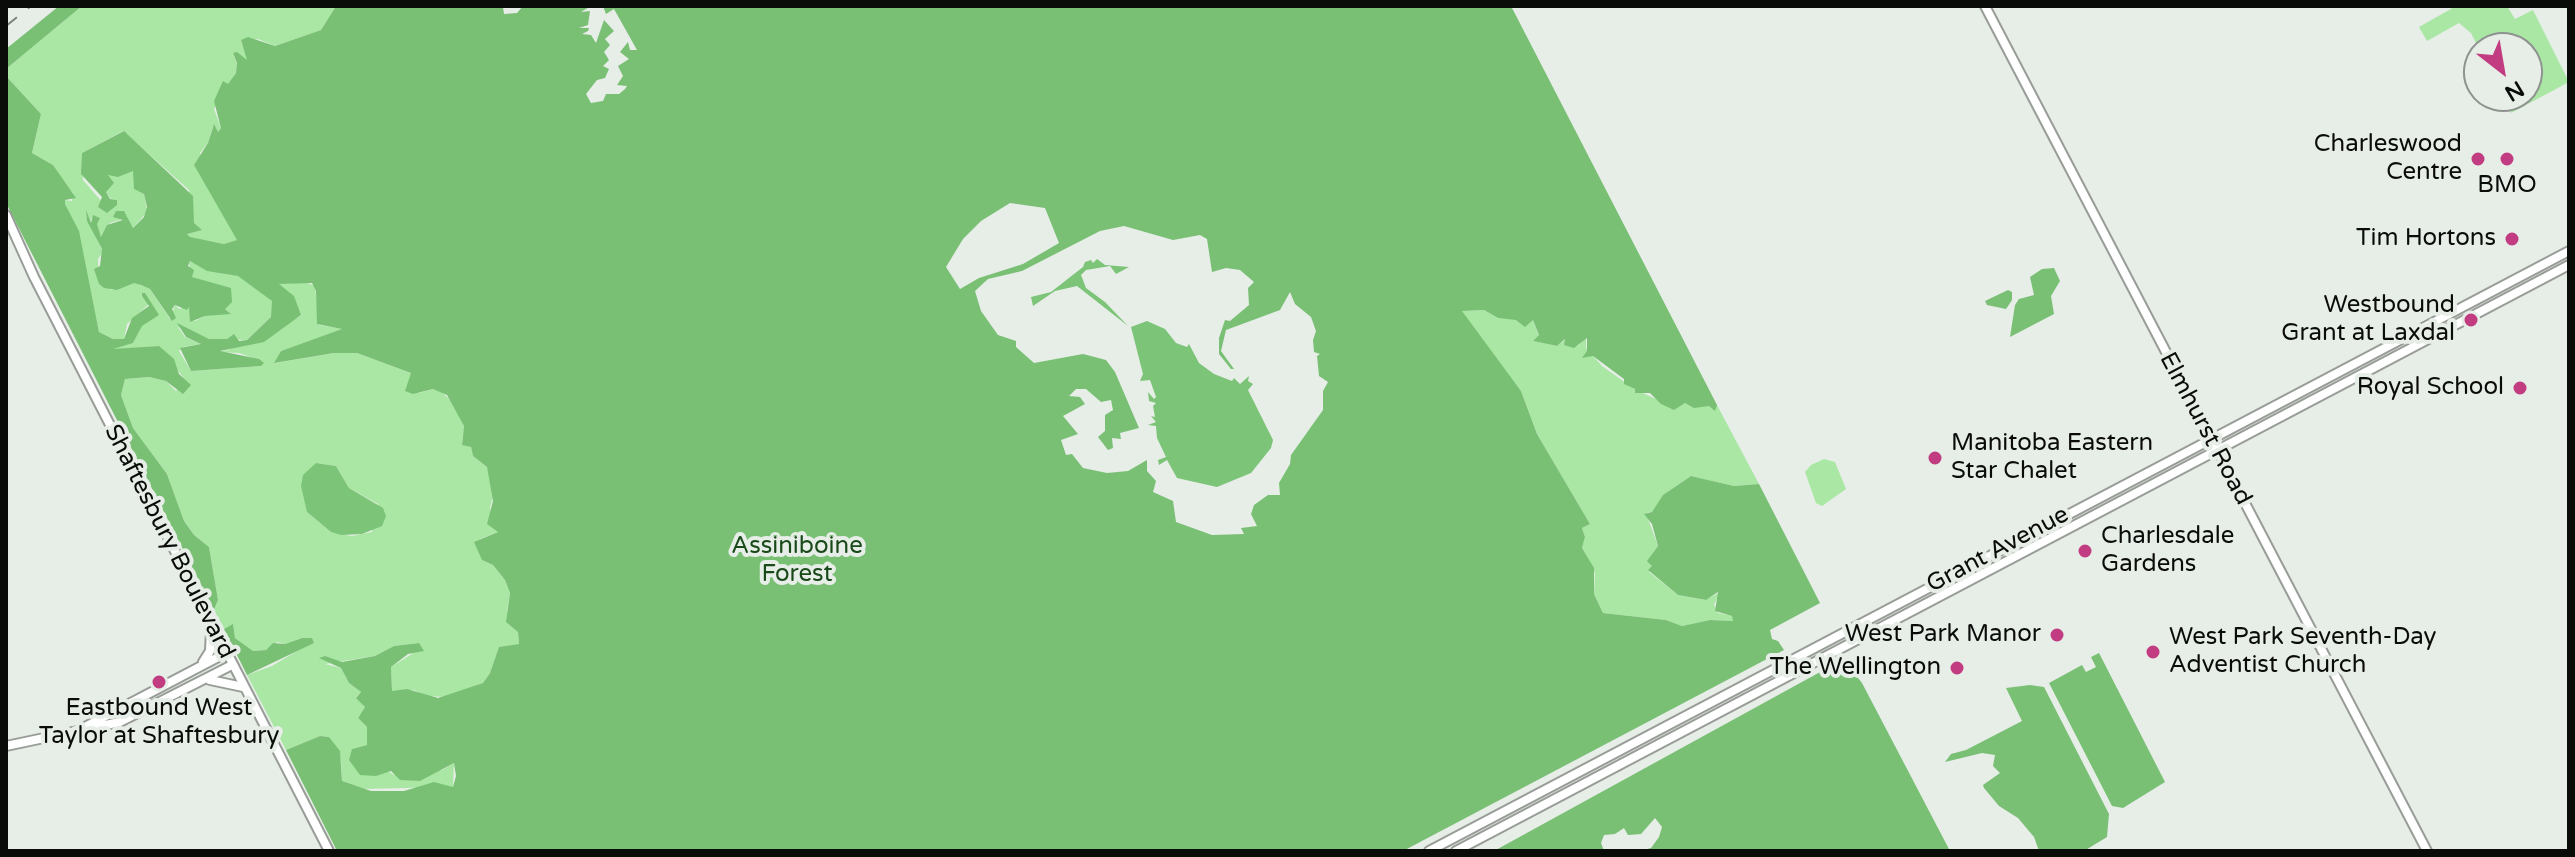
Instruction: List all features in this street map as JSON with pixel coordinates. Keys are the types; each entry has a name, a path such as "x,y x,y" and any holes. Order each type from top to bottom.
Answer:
{"main road":[{"name":"Elmhurst Road","path":"1985,6 2427,851"},
{"name":"Shaftesbury Boulevard","path":"6,215 9,230 329,851"},
{"name":"Grant Avenue","path":"1429,851 2569,251"},
{"name":"Grant Avenue","path":"1456,851 2569,265"},
{"path":"2331,376 2335,387"},
{"path":"197,668 210,651 213,640 208,619"},
{"path":"76,731 226,653"},
{"path":"6,746 120,722 232,665"},
{"path":"203,681 217,679 243,688"}],"shaded area":[{"path":"82,6 336,6 321,30 275,46 258,39 241,41 249,62 233,53 236,73 214,109 221,128 218,132 213,126 208,143 200,153 238,240 224,244 190,238 187,234 200,230 194,223 189,190 123,131 82,153 83,180 110,211 117,200 111,199 106,192 109,174 134,171 134,189 144,193 147,212 133,228 129,226 127,216 119,218 123,219 110,223 101,237 92,217 90,223 85,214 103,252 98,259 99,284 112,290 134,282 150,289 170,319 175,305 179,309 189,306 192,311 190,319 195,321 205,316 230,313 225,309 223,288 191,277 189,261 202,264 207,270 239,276 269,296 274,306 271,317 247,340 209,339 178,327 185,337 201,344 183,347 179,351 191,371 261,366 253,358 239,353 219,352 228,350 301,316 278,284 305,282 315,286 319,325 344,329 281,351 275,363 334,353 357,353 411,373 419,393 433,389 441,391 454,404 464,426 462,442 471,447 473,456 487,467 489,474 493,496 490,508 498,532 480,539 482,560 493,565 505,580 510,593 507,612 518,632 519,644 499,648 483,683 447,697 425,696 414,690 392,692 391,667 415,652 419,643 394,646 375,656 325,664 341,668 349,683 361,692 356,697 365,707 358,718 367,727 367,745 352,749 394,775 442,770 454,763 453,787 360,789 342,781 341,760 329,737 320,736 286,750 247,675 272,666 314,641 302,638 285,644 277,642 266,650 253,651 235,638 233,625 224,629 214,610 218,600 209,547 194,535 184,521 167,474 133,428 121,395 125,379 149,377 166,381 176,391 186,381 159,346 113,350 112,347 133,343 141,326 158,315 149,304 127,324 124,339 113,339 99,332 78,231 65,205 65,200 72,201 73,193 64,185 53,165 32,153 41,114 6,76 6,69","holes":["316,463 336,466 349,488 378,504 372,532 352,536 331,532 307,512"]},
{"path":"2456,6 2507,6 2515,19 2533,10 2569,82 2543,96 2543,32 2470,32 2459,23 2427,41 2419,27"},
{"path":"1097,259 1105,265 1129,267 1116,274 1110,266 1086,270 1081,275 1086,288 1128,326 1077,286 1055,291 1033,306 1031,297 1051,292 1083,267 1085,262 1091,260 1093,263"},
{"path":"1484,310 1498,318 1533,320 1539,336 1533,341 1557,346 1566,339 1578,346 1586,337 1586,348 1602,366 1636,390 1667,404 1685,403 1693,407 1717,405 1759,484 1734,486 1691,476 1669,491 1652,512 1646,513 1658,546 1648,561 1653,566 1649,572 1678,595 1705,600 1719,593 1714,605 1718,613 1733,616 1733,621 1710,620 1682,626 1666,620 1603,613 1594,594 1595,573 1582,548 1585,537 1582,528 1590,524 1537,434 1521,391 1461,314 1462,311"},
{"path":"1147,321 1165,329 1176,343 1187,347 1189,344 1199,363 1214,374 1232,381 1234,378 1240,384 1249,376 1248,381 1253,384 1248,390 1273,440 1271,448 1251,473 1217,487 1177,478 1167,460 1159,465 1158,460 1166,457 1157,438 1156,426 1148,425 1156,422 1151,416 1155,417 1153,406 1156,403 1149,401 1148,392 1154,399 1156,397 1150,380 1140,381 1143,374 1131,327"},
{"path":"1824,459 1835,462 1846,489 1822,506 1816,503 1805,472"},
{"path":"316,463 336,466 349,488 383,508 386,516 382,526 362,534 341,535 331,532 307,512 301,486 303,475"}],"green space":[{"path":"59,6 82,6 6,69 6,49"},
{"name":"Assiniboine Forest","path":"336,6 496,6 503,7 504,14 517,13 523,6 591,6 581,12 590,11 588,25 579,28 589,28 582,34 591,35 596,43 604,20 614,31 605,39 610,45 604,52 609,60 603,66 609,69 605,78 597,80 586,94 591,103 603,101 606,94 619,94 625,89 627,86 617,85 623,76 618,66 629,59 620,52 628,42 630,50 637,50 614,9 606,14 603,6 1511,6 1717,405 1715,411 1709,406 1694,408 1685,403 1674,410 1661,404 1650,393 1635,393 1635,389 1624,384 1624,379 1593,356 1582,358 1587,351 1587,338 1574,348 1564,345 1565,339 1557,346 1533,341 1539,335 1533,320 1525,327 1516,320 1498,318 1484,310 1462,311 1521,391 1537,434 1590,524 1582,528 1585,537 1582,548 1594,568 1594,594 1603,613 1666,620 1682,626 1710,620 1733,621 1732,616 1715,611 1718,592 1706,600 1678,595 1648,570 1652,566 1647,561 1658,546 1652,524 1644,514 1652,512 1663,495 1691,476 1734,486 1759,484 1820,603 1770,630 1772,639 1778,641 1784,650 1403,851 337,851 286,750 320,736 329,737 340,751 342,781 371,791 404,791 434,782 453,787 456,776 454,763 420,781 400,780 391,771 376,776 360,775 349,760 352,749 367,745 367,727 358,718 365,707 356,698 361,692 349,683 341,668 319,658 325,656 342,662 375,656 394,646 419,643 424,651 408,654 391,667 392,691 407,689 438,698 483,683 499,647 519,644 518,632 506,622 510,593 505,580 493,565 482,560 474,542 498,532 487,524 493,501 487,467 473,456 471,447 462,445 464,426 447,395 433,389 413,394 405,391 411,373 357,353 334,353 274,363 281,351 342,329 317,324 316,291 312,283 279,284 294,296 301,315 264,342 220,351 259,359 264,363 261,366 191,371 180,348 201,344 186,337 177,323 209,339 227,339 234,334 239,341 247,340 271,317 272,301 238,276 207,271 190,261 188,266 194,270 192,277 231,288 232,302 225,309 231,314 205,316 190,322 189,307 187,310 175,305 172,309 176,318 172,321 150,289 134,283 117,290 104,288 99,284 94,269 100,266 102,249 87,221 86,210 91,223 93,215 100,218 97,224 101,237 107,225 123,220 113,217 116,211 124,211 133,228 144,217 147,207 144,194 134,189 133,171 118,177 108,175 114,183 106,192 110,199 117,200 117,205 107,213 98,207 102,197 81,174 82,153 124,131 193,196 194,223 202,230 187,234 190,237 224,244 237,240 194,165 208,143 214,124 218,132 221,128 214,101 223,81 228,84 236,73 237,63 233,53 237,52 247,60 241,40 248,37 275,46 321,30","holes":["1010,203 1045,208 1059,243 1023,264 979,278 960,289 946,267 963,239 981,221","1124,226 1173,240 1200,235 1207,239 1212,272 1226,268 1240,270 1254,282 1248,288 1249,305 1230,321 1225,320 1219,338 1219,354 1231,369 1234,369 1221,351 1226,330 1280,310 1290,292 1295,304 1311,317 1316,331 1314,352 1320,354 1317,356 1319,376 1328,382 1323,391 1323,410 1291,455 1290,464 1279,483 1280,495 1268,495 1254,505 1251,514 1257,526 1241,528 1244,534 1212,535 1176,522 1173,501 1153,492 1156,481 1147,471 1147,460 1128,471 1107,473 1083,468 1072,454 1066,455 1061,440 1078,434 1063,416 1085,404 1080,397 1069,396 1076,389 1086,389 1101,402 1111,400 1113,410 1105,415 1105,431 1098,437 1108,450 1113,448 1112,438 1121,439 1120,433 1139,428 1115,372 1106,360 1083,354 1034,363 1016,347 1016,341 998,335 981,311 975,291 988,279 1022,271 1100,231"]},
{"path":"6,76 41,114 32,153 53,165 76,198 65,200 65,204 79,231 99,332 113,339 124,339 132,318 149,306 142,296 145,293 159,315 142,326 133,343 113,349 159,346 174,359 179,374 191,385 183,394 166,381 149,377 125,379 121,395 133,428 167,474 184,521 194,535 209,547 218,600 214,610 6,203"},
{"path":"2054,268 2060,281 2051,296 2054,314 2010,337 2015,305 2019,299 2034,295 2030,277 2042,269"},
{"path":"2008,290 2012,292 2012,300 2006,309 1987,305 1985,301"},
{"path":"233,624 235,638 253,651 266,650 273,643 285,644 302,638 312,638 314,643 247,675 224,629"},
{"path":"2099,653 2165,782 2123,808 2112,806 2049,683 2082,665 2086,672 2096,667 2091,657"},
{"path":"1831,666 1854,673 1862,683 1950,851 1640,851 1651,848 1659,837 1662,827 1655,818 1641,834 1628,835 1624,828 1615,834 1604,835 1601,843 1604,851 1494,851"},
{"path":"2044,687 2109,814 2107,837 2084,851 2039,851 2034,837 2018,818 1999,806 1984,788 1983,785 2000,773 1993,766 1995,755 1982,753 1945,762 1951,754 1966,750 2022,721 2006,688"}],"railway":[{"path":"6,26 31,6"}],"place":[{"name":"Charleswood Centre","path":"2478,159"},
{"name":"BMO","path":"2507,159"},
{"name":"Tim Hortons","path":"2512,239"},
{"name":"Westbound Grant at Laxdal","path":"2471,320"},
{"name":"Royal School","path":"2520,388"},
{"name":"Manitoba Eastern Star Chalet","path":"1935,458"},
{"name":"Charlesdale Gardens","path":"2085,551"},
{"name":"West Park Manor","path":"2057,635"},
{"name":"West Park Seventh-Day Adventist Church","path":"2153,652"},
{"name":"The Wellington","path":"1957,668"},
{"name":"Eastbound West Taylor at Shaftesbury","path":"159,682"}]}
